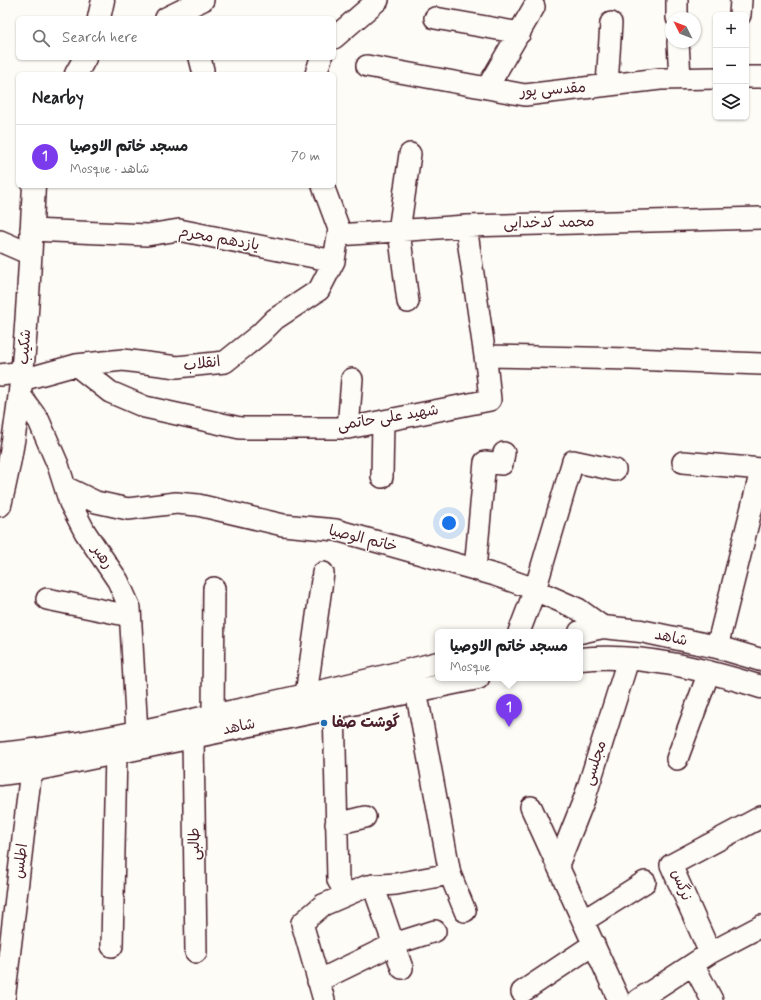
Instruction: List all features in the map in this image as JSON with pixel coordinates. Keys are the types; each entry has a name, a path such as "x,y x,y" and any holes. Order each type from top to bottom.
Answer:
{"main road":[{"path":"99,16 103,0"},
{"path":"77,72 84,60"},
{"name":"شکیب","path":"0,505 12,460 22,382 34,188"},
{"name":"شاهد","path":"583,631 603,627 641,631 717,647 761,660"},
{"name":"شاهد","path":"583,659 646,660 709,672 761,687"},
{"name":"شاهد","path":"0,754 43,750 137,733 306,695 435,663"},
{"name":"شاهد","path":"0,774 32,770 334,706 462,681"}],"street":[{"path":"336,36 378,0"},
{"path":"676,0 677,12"},
{"path":"740,12 741,0"},
{"path":"488,88 534,7"},
{"path":"171,16 193,8"},
{"path":"435,18 520,33"},
{"path":"607,85 611,23"},
{"path":"678,48 680,78"},
{"path":"317,72 320,60"},
{"name":"مقدسی پور","path":"367,66 525,95 680,78 713,78"},
{"path":"749,77 761,77"},
{"path":"408,302 399,231 410,154"},
{"path":"324,188 339,232"},
{"name":"محمد کدخدایی","path":"339,232 399,231 466,226 761,218"},
{"name":"شهید علی حاتمی","path":"76,365 110,392 144,407 240,428 348,428 490,400 466,226"},
{"name":"یازدهم محرم","path":"31,230 147,235 178,230 334,261"},
{"name":"انقلاب","path":"0,375 22,382 76,365 123,360 177,367 225,362 260,334 275,319 319,290 334,261 339,232"},
{"path":"0,241 30,254"},
{"path":"485,356 631,359 761,364"},
{"path":"348,428 352,379"},
{"name":"رهبر","path":"22,382 58,465 70,503 84,532 118,581 130,608 137,733"},
{"path":"382,477 383,421"},
{"path":"475,570 485,462 502,464 504,453"},
{"path":"520,629 535,590 573,461 615,470"},
{"path":"683,462 761,470 717,647"},
{"name":"خاتم الوصیا","path":"65,487 96,502 128,509 176,503 198,505 283,525 336,530 526,586 578,609 603,627"},
{"path":"306,695 323,573"},
{"path":"213,716 214,588"},
{"path":"47,600 130,616"},
{"name":"مجلسی","path":"558,865 584,797 628,660"},
{"path":"677,759 709,672"},
{"path":"416,690 450,874 465,911"},
{"path":"334,706 338,880 346,894"},
{"name":"طالبی","path":"193,736 196,952"},
{"path":"112,946 116,752"},
{"name":"اطلس","path":"4,1000 32,770"},
{"path":"531,807 619,1000"},
{"name":"نرگس","path":"701,958 671,865 761,817"},
{"path":"336,824 365,818"},
{"path":"435,931 394,944 321,990 302,923 324,905 367,886 396,884 450,874"},
{"path":"583,921 645,882"},
{"path":"373,885 402,968"},
{"path":"638,1000 701,958 761,926"},
{"path":"522,992 594,944"},
{"path":"701,958 712,1000"}],"place":[{"name":"گوشت صفا","path":"324,723"},
{"name":"مسجد خاتم الاوصیا","path":"509,727"}]}
